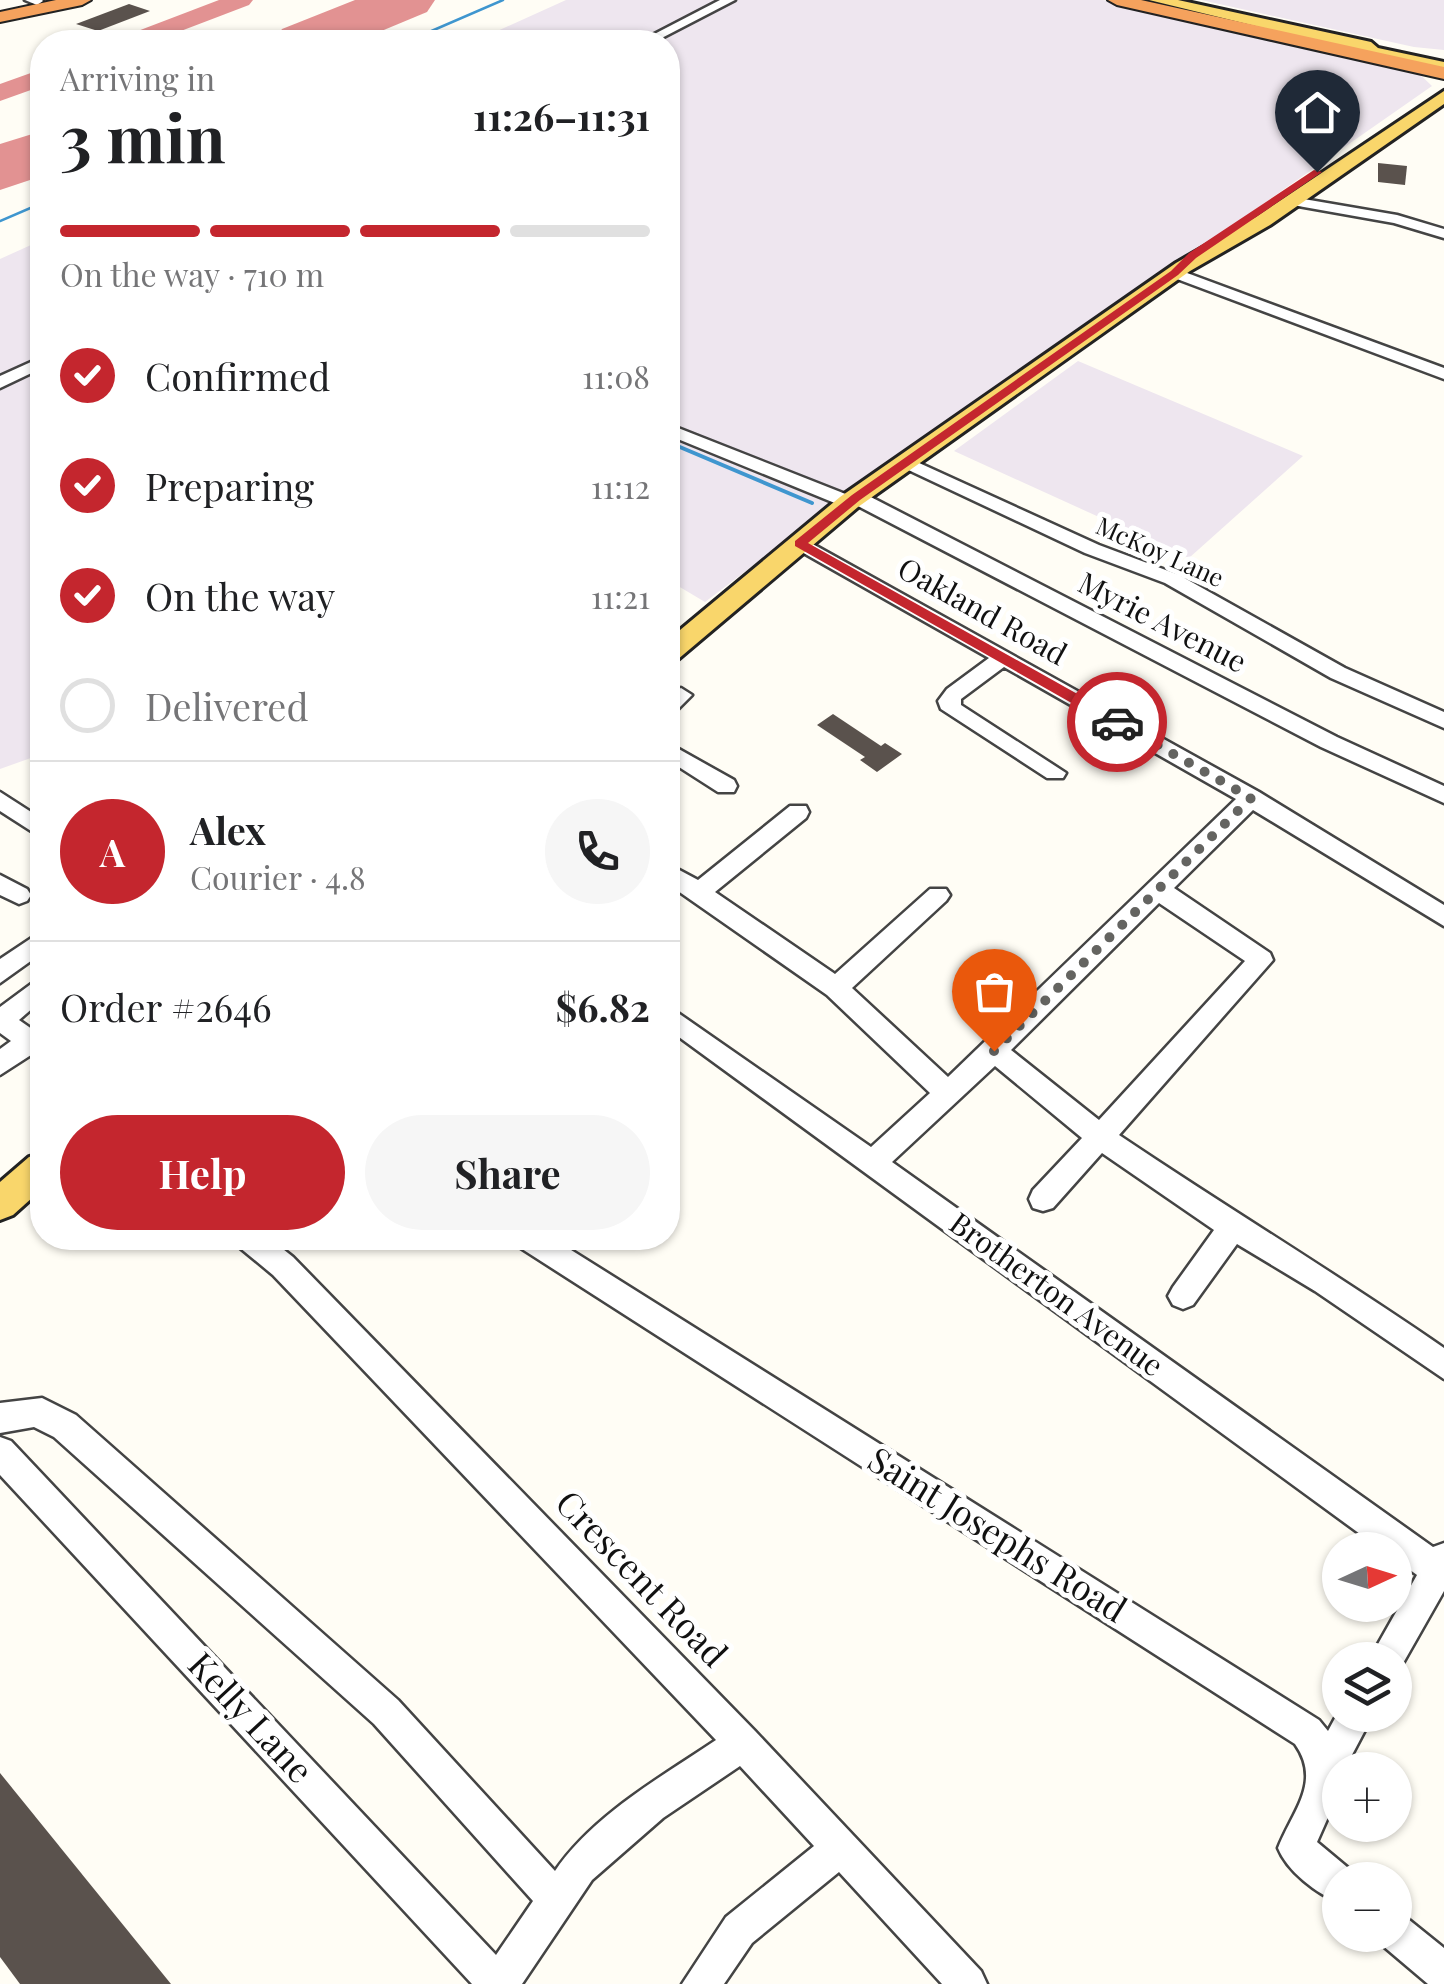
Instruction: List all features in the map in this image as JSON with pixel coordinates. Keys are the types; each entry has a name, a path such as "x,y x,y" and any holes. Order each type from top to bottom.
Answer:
{"highway":[{"path":"0,8 37,0"},
{"path":"0,17 82,0"},
{"path":"1117,0 1418,59 1443,76"},
{"path":"1176,0 1418,59 1443,76"}],"main road":[{"path":"1130,0 1286,33"},
{"path":"1157,0 1443,76"},
{"path":"1179,270 1193,256 1392,127 1443,76"},
{"path":"680,644 852,500 1179,270 1292,201 1318,178 1338,179 1366,162 1443,76"},
{"path":"0,1204 30,1178"}],"street":[{"path":"669,30 730,0"},
{"path":"1292,201 1396,219 1444,234"},
{"path":"1179,270 1444,374"},
{"path":"0,383 30,368"},
{"name":"Myrie Avenue","path":"680,435 852,500 1329,742 1444,795"},
{"name":"McKoy Lane","path":"906,462 1092,549 1172,579 1338,672 1414,704 1444,722"},
{"name":"Oakland Road","path":"800,543 1251,798 1444,917"},
{"path":"1003,658 954,694 949,701 952,709 1055,773"},
{"path":"680,757 726,786"},
{"path":"872,1162 994,1051 1251,798"},
{"path":"2,804 30,822"},
{"path":"698,893 798,812"},
{"path":"680,880 836,988 948,1093"},
{"path":"1043,1199 1261,960 1157,889"},
{"path":"836,988 938,895"},
{"path":"0,973 30,954"},
{"path":"30,996 1,1020 30,1039"},
{"name":"Brotherton Avenue","path":"680,1025 1442,1568"},
{"path":"0,1064 30,1048"},
{"path":"994,1051 1102,1138 1234,1227 1325,1282 1444,1365"},
{"path":"1183,1296 1234,1227"},
{"name":"Crescent Road","path":"263,1250 283,1266 742,1743 968,1984"},
{"name":"Saint Josephs Road","path":"548,1250 1306,1732 1322,1752"},
{"path":"0,1418 32,1410 48,1412 65,1426 386,1712 511,1854 558,1899"},
{"name":"Kelly Lane","path":"0,1452 499,1984"},
{"path":"1397,1642 1442,1568"},
{"path":"499,1984 579,1867 650,1805 742,1743"},
{"path":"1322,1790 1296,1848 1322,1870"},
{"path":"702,1984 738,1930 839,1848"},
{"path":"1412,1946 1444,1973"}],"shaded area":[{"path":"566,0 1103,0 1239,33 1412,67 1432,86 846,495 705,602 680,587 680,30 500,30"},
{"path":"1201,0 1444,0 1444,50 1414,47"},
{"path":"30,245 30,758 0,769 0,259"},
{"path":"1078,361 1303,456 1189,558 954,451"}],"building":[{"path":"129,4 150,11 101,30 76,24"},
{"path":"1378,163 1407,166 1405,185 1378,182"},
{"path":"833,714 881,746 885,743 902,754 877,772 860,760 865,757 817,725"},
{"path":"0,1773 171,1984 20,1984 0,1957"}],"waterway":[{"path":"434,30 503,0"},
{"path":"0,221 30,208"},
{"path":"680,447 812,503"}],"taxiway":[{"path":"162,30 241,0"},
{"path":"0,93 30,82"}],"runway":[{"path":"333,30 406,0"},
{"path":"0,169 30,156"}],"way so far":[{"path":"994,1051 1251,798 1117,722"}],"route":[{"path":"1117,722 800,543 856,497 1317,172"}]}
